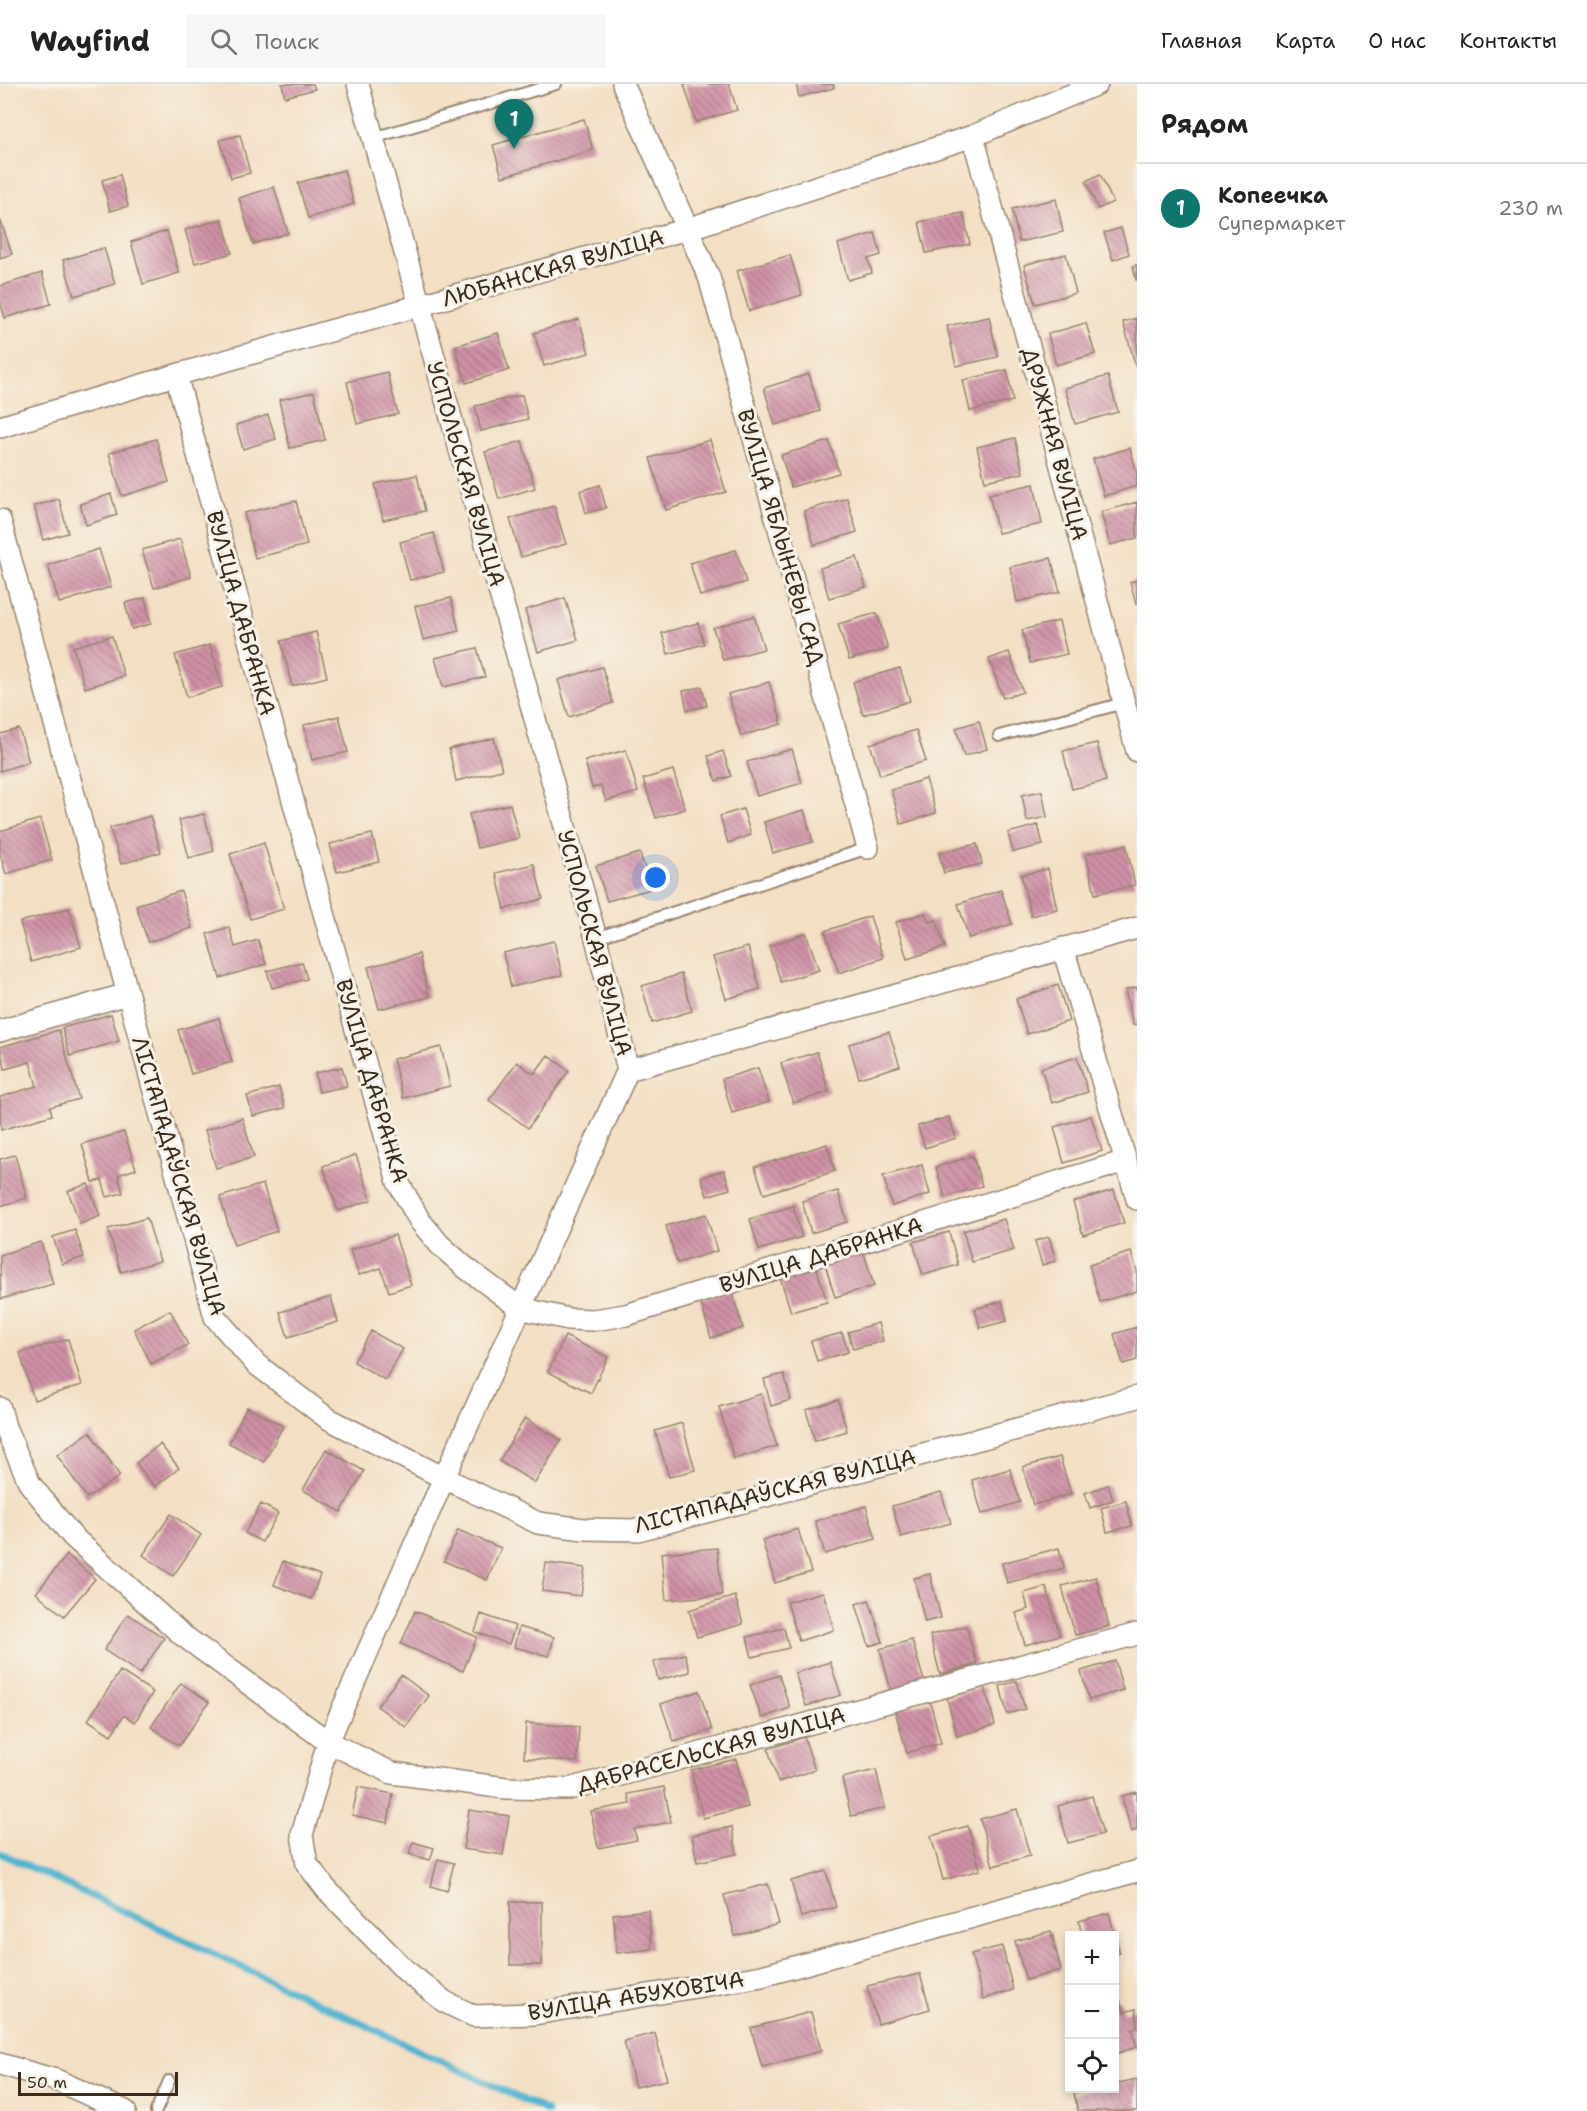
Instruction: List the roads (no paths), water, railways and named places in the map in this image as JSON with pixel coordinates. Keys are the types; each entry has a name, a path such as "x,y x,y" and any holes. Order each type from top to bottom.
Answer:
{"street":[{"name":"УСПОЛЬСКАЯ ВУЛІЦА","path":"358,84 596,938 628,1070 1137,928"},
{"name":"ВУЛІЦА ЯБЛЫНЕВЫ САД","path":"623,84 709,277 868,848"},
{"name":"ЛЮБАНСКАЯ ВУЛІЦА","path":"0,427 687,229 973,136 1097,84"},
{"name":"ДРУЖНАЯ ВУЛІЦА","path":"973,136 1137,752"},
{"name":"ВУЛІЦА ДАБРАНКА","path":"176,375 398,1182 420,1221 440,1245 466,1268 520,1308 568,1319 592,1320 626,1315 1126,1161"},
{"name":"ЛІСТАПАДАЎСКАЯ ВУЛІЦА","path":"0,520 215,1317 256,1364 327,1418 444,1478 538,1523 584,1529 638,1530 1137,1397"},
{"path":"1063,948 1137,1199"},
{"path":"0,1031 127,994"},
{"name":"ВУЛІЦА АБУХОВІЧА","path":"628,1070 328,1742 302,1835 307,1864 326,1889 406,1971 445,2002 474,2016 534,2014 762,1976 1137,1871"},
{"name":"ДАБРАСЕЛЬСКАЯ ВУЛІЦА","path":"0,1408 5,1427 30,1484 72,1536 181,1634 328,1742 392,1773 506,1788 569,1789 1137,1634"},
{"path":"0,2064 56,2080 125,2111"}],"lane":[{"path":"373,138 556,84"},
{"path":"999,736 1124,703"},
{"path":"596,938 868,848"},
{"path":"156,2111 169,2081"}],"waterway":[{"path":"0,1853 547,2111"}],"place":[{"name":"Копеечка","path":"514,149"}]}
